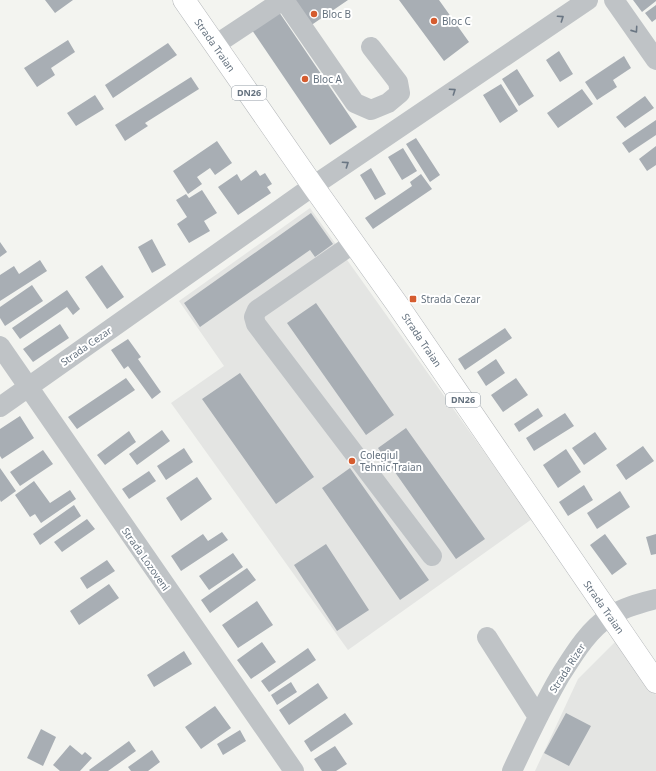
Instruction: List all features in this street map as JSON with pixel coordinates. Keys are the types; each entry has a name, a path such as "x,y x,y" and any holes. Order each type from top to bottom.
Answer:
{"main road":[{"name":"Strada Traian","path":"184,0 354,243 656,682"}],"street":[{"path":"215,45 283,0 355,103 371,110 388,103 400,93 398,82 371,47"},
{"name":"Strada Cezar","path":"0,407 313,186 588,0"},
{"path":"614,0 656,60"},
{"path":"354,243 257,310 254,317 256,324 432,556"},
{"name":"Strada Lozoveni","path":"0,346 82,467 294,771"},
{"name":"Strada Rizer","path":"512,771 552,690 579,646 591,632 610,616 630,607 656,600"},
{"path":"488,637 538,717"}],"shaded area":[{"name":"Colegiul Tehnic Traian","path":"310,208 532,519 348,650 171,403 224,366 179,301"},
{"path":"618,639 656,695 656,771 535,771 578,679"}],"building":[{"path":"45,0 73,0 55,13"},
{"name":"Bloc B","path":"294,0 348,0 310,26"},
{"name":"Bloc C","path":"399,0 439,0 469,42 444,61"},
{"path":"633,0 656,0 656,1 642,12"},
{"path":"656,5 656,19 652,22 645,13"},
{"name":"Bloc A","path":"279,12 357,127 330,145 252,30"},
{"path":"68,40 75,52 51,68 55,75 37,87 24,68"},
{"path":"168,43 177,55 113,98 105,85"},
{"path":"559,51 573,74 560,82 546,60"},
{"path":"624,56 631,68 613,80 617,87 597,100 585,82"},
{"path":"517,69 534,96 519,106 502,79"},
{"path":"191,77 199,89 145,123 148,126 125,141 115,125"},
{"path":"501,84 518,111 500,123 483,95"},
{"path":"582,89 593,104 558,128 547,113"},
{"path":"95,95 104,109 76,126 67,113"},
{"path":"645,96 654,108 625,128 616,117"},
{"path":"656,120 656,135 629,153 622,143"},
{"path":"416,138 440,175 430,182 406,144"},
{"path":"217,141 232,163 215,175 210,168 197,177 202,184 188,194 173,171"},
{"path":"656,146 656,165 647,171 639,159"},
{"path":"403,148 417,171 402,180 388,157"},
{"path":"371,168 386,194 375,200 360,175"},
{"path":"256,170 260,176 265,173 272,184 267,187 271,193 238,215 218,187 237,174 241,181"},
{"path":"421,174 432,189 373,229 365,218 412,186 410,182"},
{"path":"202,190 217,213 204,221 210,231 189,243 177,224 187,217 176,200 186,194 189,198"},
{"path":"311,213 333,244 315,257 310,250 200,327 184,303"},
{"path":"152,239 166,265 152,273 138,247"},
{"path":"0,242 7,252 0,257"},
{"path":"40,260 47,271 0,301 0,275 14,266 19,274"},
{"path":"102,265 124,297 107,309 85,277"},
{"path":"32,285 43,301 5,326 0,318 0,307"},
{"path":"67,290 80,309 73,315 67,307 20,339 12,328"},
{"path":"316,303 394,415 366,435 287,323"},
{"path":"60,324 69,338 33,362 23,349"},
{"path":"505,328 512,338 465,370 458,359"},
{"path":"128,339 141,357 138,359 161,392 152,399 128,366 124,369 111,350"},
{"path":"496,359 505,373 486,386 477,372"},
{"path":"240,373 314,477 276,504 202,399"},
{"path":"126,378 135,390 77,429 68,417"},
{"path":"516,378 528,395 503,412 491,395"},
{"path":"538,408 543,416 519,432 514,424"},
{"path":"565,413 574,426 534,451 526,438"},
{"path":"20,416 34,438 2,459 0,456 0,429"},
{"path":"406,428 485,539 456,559 378,448"},
{"path":"162,430 170,441 137,465 129,454"},
{"path":"129,431 136,442 105,465 97,455"},
{"path":"595,432 607,449 584,465 572,448"},
{"path":"643,446 654,461 626,480 616,465"},
{"path":"184,448 193,462 166,480 157,466"},
{"path":"566,449 581,472 558,488 543,465"},
{"path":"43,450 53,464 20,486 10,472"},
{"path":"0,468 16,491 1,502 0,500"},
{"path":"350,468 429,580 400,600 322,488"},
{"path":"149,471 156,481 129,499 122,489"},
{"path":"197,477 212,499 181,521 166,498"},
{"path":"34,481 50,503 70,490 76,499 41,523 35,514 30,517 15,495"},
{"path":"584,485 593,500 568,516 559,502"},
{"path":"620,491 630,507 597,529 587,513"},
{"path":"74,505 81,516 40,545 33,534"},
{"path":"87,519 95,529 62,552 54,542"},
{"path":"222,532 228,540 181,571 171,556 203,534 208,541"},
{"path":"605,534 627,564 612,575 590,545"},
{"path":"656,534 656,554 651,555 646,537"},
{"path":"326,544 369,610 337,631 294,565"},
{"path":"233,553 243,567 209,590 199,576"},
{"path":"107,560 115,571 87,589 80,578"},
{"path":"247,568 256,580 210,613 201,600"},
{"path":"109,584 119,598 79,625 70,611"},
{"path":"257,601 273,625 238,648 222,625"},
{"path":"262,642 276,662 251,679 237,660"},
{"path":"308,648 316,660 269,692 261,681"},
{"path":"184,651 192,664 154,687 147,675"},
{"path":"291,682 297,692 277,705 271,695"},
{"path":"318,683 328,698 289,725 279,710"},
{"path":"215,706 231,728 201,749 185,727"},
{"path":"345,713 353,724 311,752 304,741"},
{"path":"566,713 591,726 569,766 544,753"},
{"path":"41,729 56,737 43,766 27,758"},
{"path":"240,730 246,741 223,755 217,744"},
{"path":"129,741 136,751 108,771 89,770"},
{"path":"70,745 82,755 85,752 92,758 80,771 60,771 53,765"},
{"path":"335,746 347,764 336,771 322,771 314,759"},
{"path":"152,750 160,762 148,771 131,771 128,767"}],"place":[{"name":"Bloc B","path":"314,14"},
{"name":"Bloc C","path":"434,21"},
{"name":"Bloc A","path":"305,79"},
{"name":"Strada Cezar","path":"413,299"},
{"name":"Colegiul Tehnic Traian","path":"352,461"}]}
